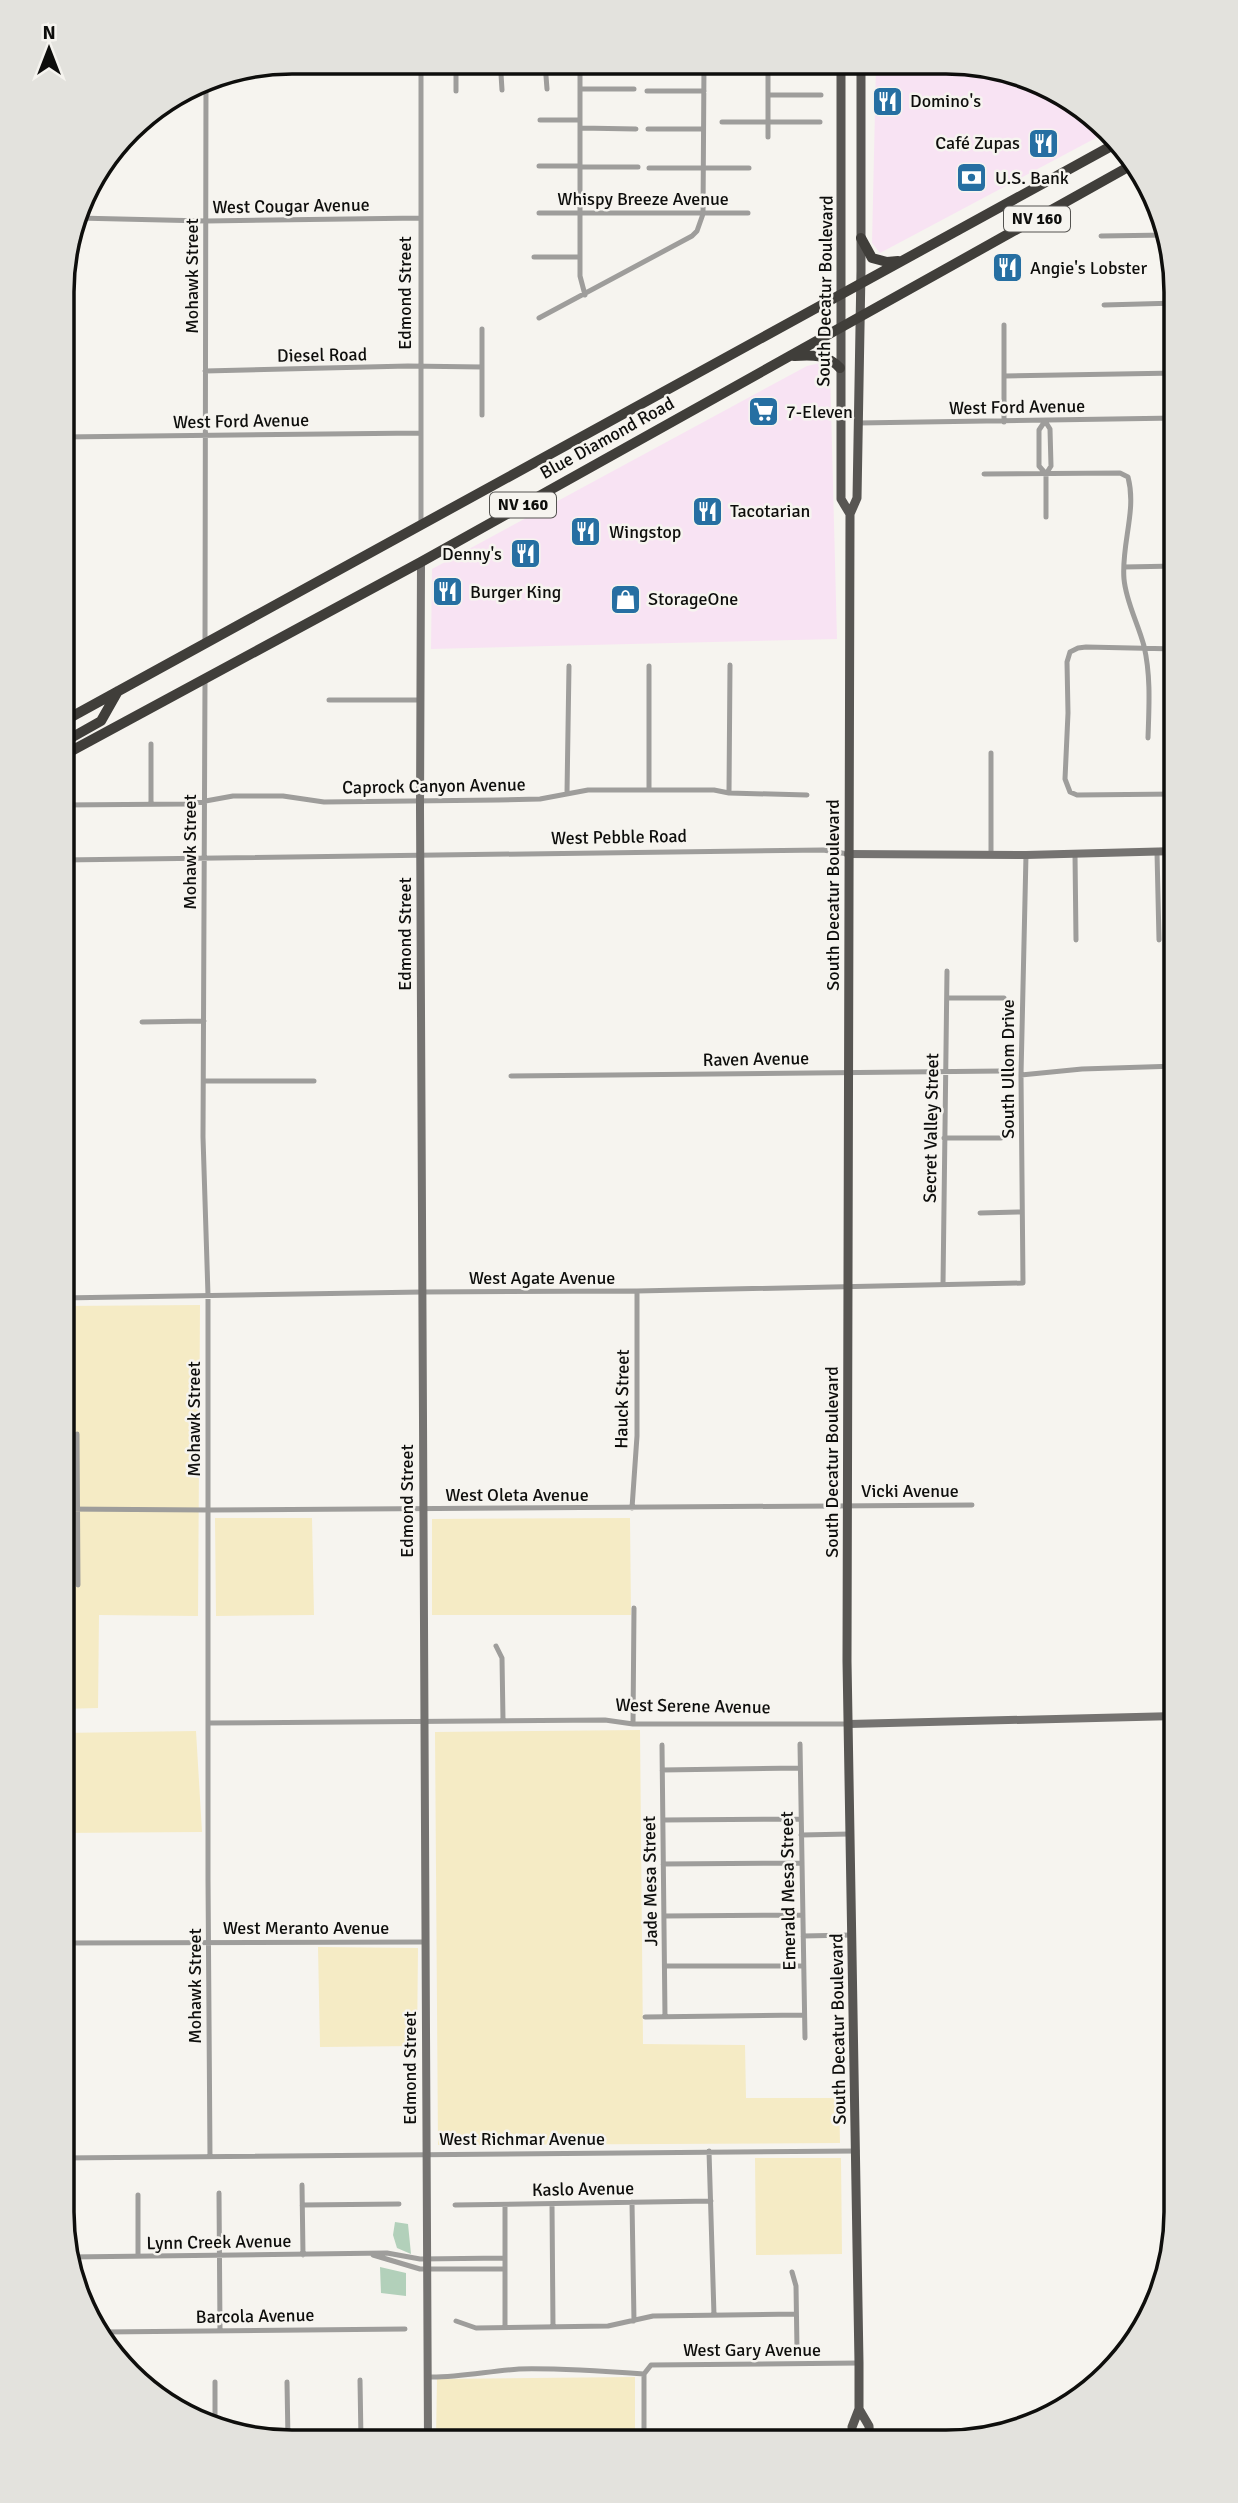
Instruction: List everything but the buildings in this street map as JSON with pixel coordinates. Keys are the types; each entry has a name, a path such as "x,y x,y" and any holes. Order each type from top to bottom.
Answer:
{"highway":[{"name":"Blue Diamond Road","path":"74,715 1109,147"},
{"name":"Blue Diamond Road","path":"74,751 421,562 1126,168"},
{"path":"861,237 864,248 872,258 887,262 905,260"},
{"path":"791,356 819,356 833,361 840,368"},
{"path":"74,736 101,721 118,691"}],"main road":[{"name":"South Decatur Boulevard","path":"841,74 841,499 850,514"},
{"name":"South Decatur Boulevard","path":"852,2430 859,2409 859,2363 849,1724 848,854 850,514 857,498 860,318 860,74"},
{"name":"South Decatur Boulevard","path":"859,2409 869,2430"}],"street":[{"name":"Edmond Street","path":"421,74 421,524"},
{"path":"456,74 456,90"},
{"path":"501,74 502,90"},
{"path":"546,74 547,89"},
{"path":"580,74 580,276 585,295"},
{"path":"539,318 697,231 703,214 704,74"},
{"path":"768,74 768,136"},
{"path":"580,89 634,89"},
{"path":"647,91 704,91"},
{"name":"Mohawk Street","path":"205,643 206,92"},
{"path":"768,95 821,95"},
{"path":"540,120 580,120"},
{"path":"722,122 820,122"},
{"path":"580,128 636,129"},
{"path":"648,129 703,129"},
{"path":"539,166 638,167"},
{"path":"649,168 750,168"},
{"name":"Whispy Breeze Avenue","path":"539,213 748,213"},
{"name":"West Cougar Avenue","path":"87,218 206,221 421,218"},
{"path":"1101,236 1156,235"},
{"path":"534,257 580,257"},
{"path":"1104,305 1164,303"},
{"path":"1004,325 1004,422"},
{"path":"482,329 482,415"},
{"name":"Diesel Road","path":"205,371 482,367"},
{"path":"1005,376 1164,373"},
{"name":"West Ford Avenue","path":"858,423 1164,418"},
{"path":"1046,474 1039,466 1038,429 1045,421 1050,429 1051,466 1046,474 1046,517"},
{"name":"West Ford Avenue","path":"74,437 421,433"},
{"path":"984,474 1120,473 1128,477 1132,491 1124,567 1131,609 1144,648 1149,692 1148,738"},
{"name":"Edmond Street","path":"421,562 419,700 428,2430"},
{"path":"1124,567 1164,566"},
{"path":"1164,649 1078,648 1070,652 1067,662 1065,779 1070,792 1077,795 1164,794"},
{"path":"729,793 730,665"},
{"path":"567,793 569,666"},
{"path":"649,666 649,790"},
{"name":"Mohawk Street","path":"205,681 203,1137 208,1295 210,2157"},
{"path":"329,700 419,700"},
{"path":"151,744 151,804"},
{"path":"991,753 991,854"},
{"name":"Caprock Canyon Avenue","path":"74,805 151,804 204,801 233,796 283,796 324,802 530,799 588,790 714,790 729,793 807,795"},
{"name":"West Pebble Road","path":"74,860 420,857 758,850 823,850 848,854 1026,855 1164,852"},
{"path":"1157,852 1159,940"},
{"path":"1074,854 1076,940"},
{"name":"South Ullom Drive","path":"1023,1283 1021,1075 1026,855"},
{"name":"Secret Valley Street","path":"943,1285 947,971"},
{"path":"947,998 1004,998"},
{"path":"142,1022 204,1021"},
{"path":"1021,1075 1082,1069 1164,1066"},
{"name":"Raven Avenue","path":"511,1076 1002,1070"},
{"path":"205,1082 314,1081"},
{"path":"944,1138 1001,1138"},
{"path":"980,1213 1021,1212"},
{"name":"West Agate Avenue","path":"74,1298 422,1292 637,1292 1023,1283"},
{"name":"Hauck Street","path":"632,1508 637,1436 637,1292"},
{"path":"77,1434 78,1585"},
{"name":"Vicki Avenue","path":"848,1505 972,1505"},
{"name":"West Oleta Avenue","path":"74,1509 848,1505"},
{"path":"633,1724 634,1608"},
{"path":"496,1646 502,1658 503,1720"},
{"name":"West Serene Avenue","path":"208,1723 605,1720 633,1724 849,1724 1164,1716"},
{"name":"Emerald Mesa Street","path":"800,1744 805,2038"},
{"name":"Jade Mesa Street","path":"662,1745 665,2016"},
{"path":"662,1770 800,1768"},
{"path":"663,1820 801,1819"},
{"path":"801,1835 850,1834"},
{"path":"663,1864 802,1863"},
{"path":"664,1916 802,1915"},
{"path":"803,1936 852,1935"},
{"name":"West Meranto Avenue","path":"74,1943 425,1942"},
{"path":"665,1966 803,1966"},
{"path":"645,2017 804,2015"},
{"path":"709,2151 713,2315"},
{"name":"West Richmar Avenue","path":"74,2158 857,2151"},
{"path":"302,2185 303,2255"},
{"path":"219,2193 220,2330"},
{"path":"138,2195 138,2256"},
{"name":"Kaslo Avenue","path":"455,2206 711,2201"},
{"path":"632,2202 634,2321"},
{"path":"302,2205 399,2204"},
{"path":"505,2204 505,2327"},
{"path":"552,2204 553,2327"},
{"name":"Lynn Creek Avenue","path":"79,2257 393,2253 426,2259 505,2258"},
{"name":"Lynn Creek Avenue","path":"370,2254 426,2270 505,2269"},
{"path":"792,2272 796,2286 797,2349"},
{"path":"456,2321 475,2328 616,2326 653,2316 796,2314"},
{"name":"Barcola Avenue","path":"111,2332 405,2329"},
{"name":"West Gary Avenue","path":"427,2377 448,2378 517,2369 645,2371 654,2365 859,2363"},
{"path":"644,2430 645,2371"},
{"path":"360,2380 361,2430"},
{"path":"215,2382 215,2415"},
{"path":"287,2382 288,2430"}],"shaded area":[{"path":"876,74 975,75 1016,85 1068,110 1099,137 880,253 872,243"},
{"path":"820,363 830,369 837,639 431,649 432,569 807,366"}],"green space":[{"path":"395,2222 408,2224 411,2254 397,2248 393,2235"},
{"path":"380,2267 406,2273 406,2296 381,2293"}],"sand":[{"path":"200,1305 198,1616 99,1615 98,1708 74,1709 74,1306"},
{"path":"215,1518 312,1518 314,1615 216,1616"},
{"path":"630,1518 631,1615 432,1615 432,1519"},
{"path":"640,1730 643,2044 745,2045 746,2098 839,2098 840,2143 438,2145 435,1732"},
{"path":"196,1731 202,1832 74,1833 74,1733"},
{"path":"318,1947 418,1948 417,2046 320,2047"},
{"path":"755,2158 841,2158 842,2254 756,2255"},
{"path":"635,2377 635,2430 436,2430 437,2379"}],"place":[{"name":"Domino's","path":"887,101"},
{"name":"Café Zupas","path":"1043,143"},
{"name":"U.S. Bank","path":"972,178"},
{"name":"Angie's Lobster","path":"1007,268"},
{"name":"7-Eleven","path":"763,412"},
{"name":"Tacotarian","path":"707,511"},
{"name":"Wingstop","path":"586,532"},
{"name":"Denny's","path":"525,554"},
{"name":"Burger King","path":"447,592"},
{"name":"StorageOne","path":"625,599"}]}
